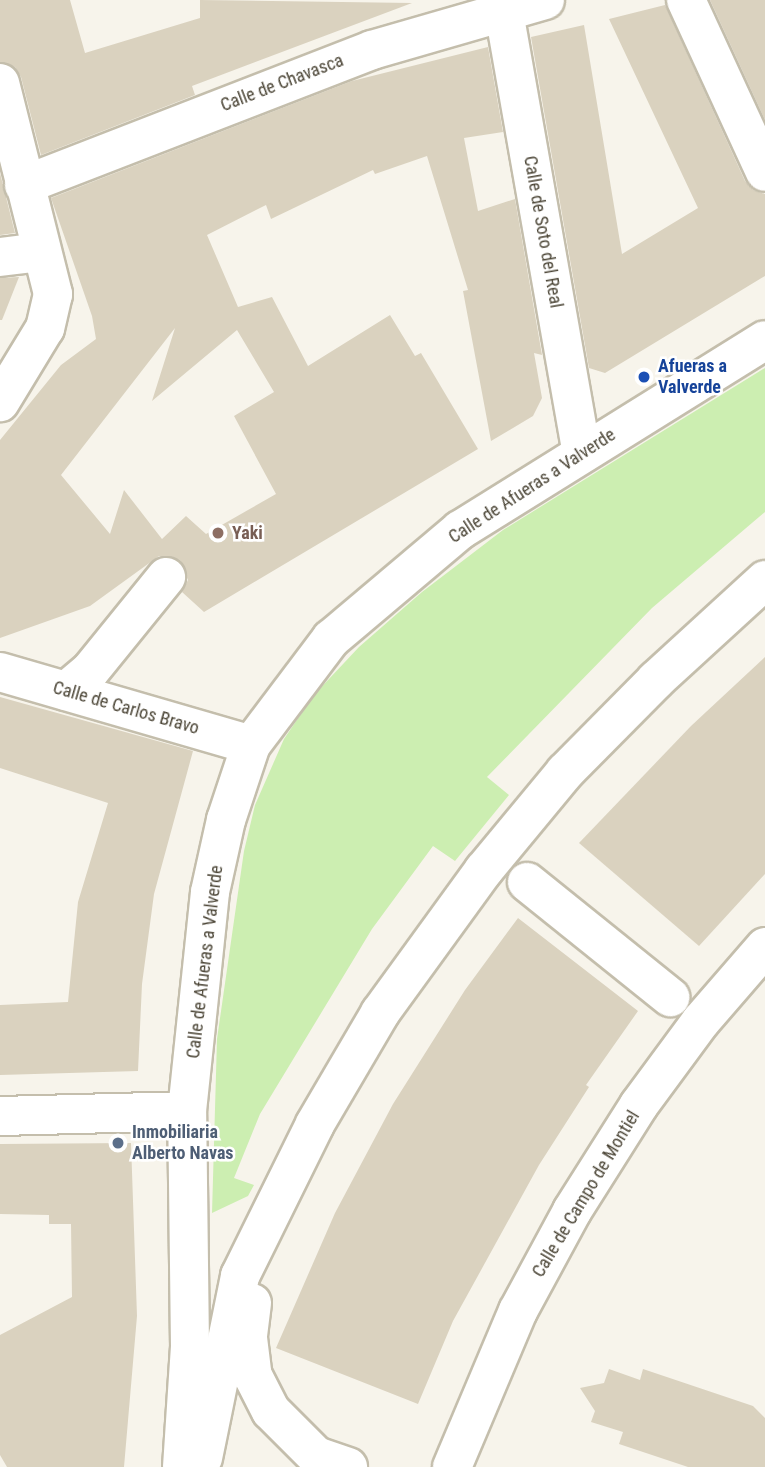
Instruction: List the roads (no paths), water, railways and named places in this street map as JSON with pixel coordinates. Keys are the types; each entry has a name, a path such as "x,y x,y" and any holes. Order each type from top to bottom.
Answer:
{"street":[{"name":"Calle de Chavasca","path":"24,185 372,50 545,0"},
{"path":"687,0 765,172"},
{"name":"Calle de Soto del Real","path":"504,12 582,453"},
{"path":"0,83 40,252 53,293 51,312 0,402"},
{"path":"0,257 40,252"},
{"name":"Calle de Afueras a Valverde","path":"182,1467 190,1346 187,1111 210,892 226,820 251,745 331,639 460,530 765,340"},
{"path":"66,691 90,671 166,577"},
{"path":"200,1467 240,1276 264,1233 315,1124 380,1013 484,870 565,772 656,680 765,580"},
{"name":"Calle de Carlos Bravo","path":"0,672 251,745"},
{"path":"527,882 670,997"},
{"name":"Calle de Campo de Montiel","path":"452,1467 518,1311 572,1211 639,1105 701,1021 765,947"},
{"path":"0,1116 187,1111"},
{"path":"264,1233 248,1338 253,1376 271,1411 320,1463"}],"place":[{"name":"Afueras a Valverde","path":"644,377"},
{"name":"Yaki","path":"218,533"},
{"name":"Inmobiliaria Alberto Navas","path":"118,1143"}]}
